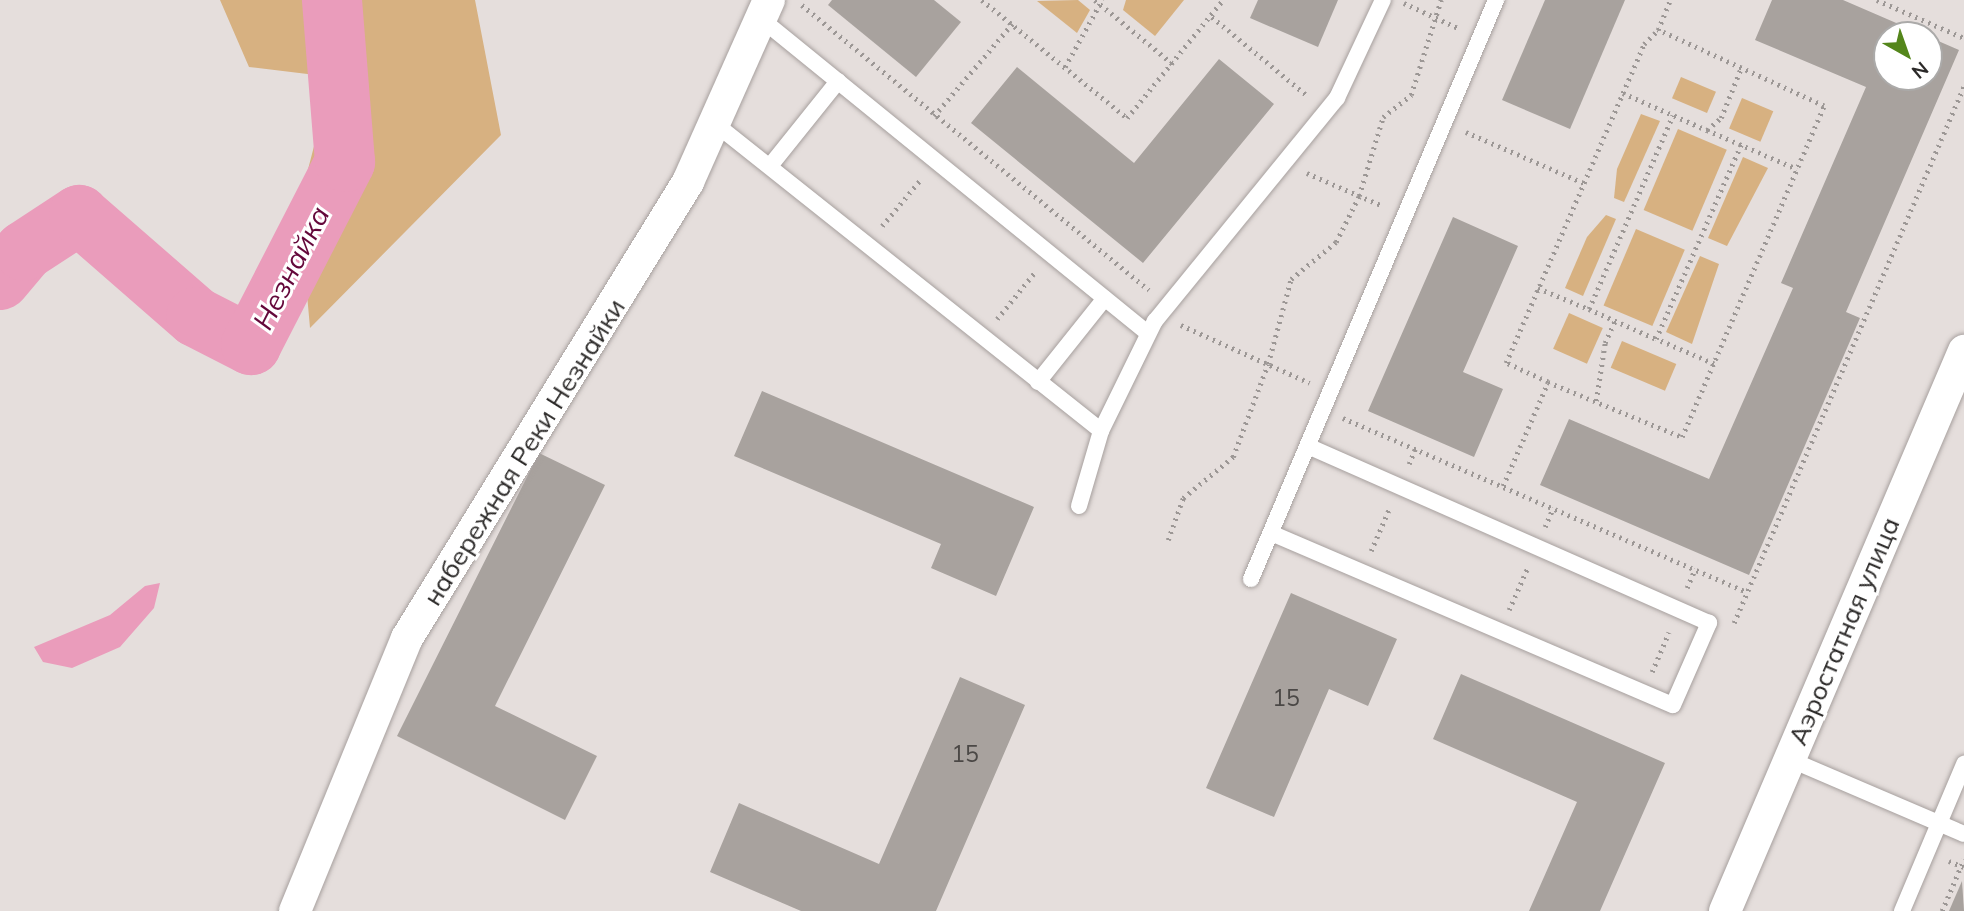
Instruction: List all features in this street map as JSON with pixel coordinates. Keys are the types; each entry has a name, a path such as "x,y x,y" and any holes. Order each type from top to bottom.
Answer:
{"street":[{"name":"набережная Реки Незнайки","path":"295,911 407,638 640,266 688,183 764,9"},
{"name":"Аэростатная улица","path":"1725,911 1964,351"}],"lane":[{"path":"1079,506 1101,431 1148,333 1343,86 1383,0"},
{"path":"1251,579 1496,0"},
{"path":"764,9 838,81 1148,333"},
{"path":"770,166 838,81"},
{"path":"713,122 1101,431"},
{"path":"1038,382 1105,298"},
{"path":"1270,533 1673,705 1709,623 1308,446"},
{"path":"1789,759 1964,834"},
{"path":"1902,911 1964,764"}],"path":[{"path":"800,0 806,12 1150,291"},
{"path":"982,0 1127,118 1212,17 1223,0"},
{"path":"1095,0 1102,3 1172,64"},
{"path":"1397,0 1480,38"},
{"path":"1168,540 1183,498 1233,457 1268,364 1291,279 1336,242 1359,196 1383,117 1411,94 1441,0"},
{"path":"1658,30 1824,106 1682,437 1506,363 1644,44 1658,30 1671,0"},
{"path":"1877,0 1964,38"},
{"path":"1065,67 1102,3"},
{"path":"1212,17 1309,97"},
{"path":"934,116 1012,24"},
{"path":"1707,130 1721,118 1741,68"},
{"path":"1731,629 1964,86"},
{"path":"1623,93 1797,169"},
{"path":"1589,309 1673,115"},
{"path":"1461,144 1471,120"},
{"path":"1466,132 1584,183"},
{"path":"867,245 957,135"},
{"path":"1656,339 1741,144"},
{"path":"1283,162 1405,215"},
{"path":"982,337 1071,228"},
{"path":"1538,288 1714,364"},
{"path":"1160,315 1349,400 1342,417 1747,592"},
{"path":"1596,401 1605,343 1615,321"},
{"path":"1503,486 1548,382"},
{"path":"1362,572 1415,449"},
{"path":"1500,631 1553,509"},
{"path":"1643,692 1695,569"},
{"path":"1942,911 1964,859"}],"shaded area":[{"path":"220,0 475,0 501,135 310,328 299,204 332,77 249,67"},
{"path":"1078,0 1090,10 1077,33 1037,1"},
{"path":"1126,0 1184,0 1155,36 1123,10"},
{"path":"1681,77 1716,92 1707,113 1672,98"},
{"path":"1742,98 1773,111 1760,142 1729,128"},
{"path":"1641,114 1660,121 1624,202 1614,198 1617,169"},
{"path":"1678,129 1727,150 1692,231 1644,210"},
{"path":"1743,157 1768,168 1727,246 1708,238"},
{"path":"1606,215 1616,219 1583,296 1565,288 1587,237"},
{"path":"1636,229 1685,250 1652,326 1604,305"},
{"path":"1700,256 1719,264 1692,344 1666,332"},
{"path":"1569,313 1603,328 1587,364 1553,349"},
{"path":"1622,341 1676,364 1665,391 1611,368"},
{"path":"160,583 154,608 120,647 72,668 43,662 34,647 110,615 145,586"}],"building":[{"path":"832,0 934,0 961,22 916,77 828,5"},
{"path":"1258,0 1338,0 1318,47 1250,18"},
{"path":"1545,0 1625,0 1570,129 1502,100"},
{"path":"1772,0 1843,0 1892,21 1873,21 1873,91 1941,91 1846,312 1860,318 1749,575 1540,485 1569,419 1709,479 1793,288 1781,283 1866,87 1755,40"},
{"path":"1943,43 1959,50 1943,87"},
{"path":"1219,59 1274,104 1143,263 971,123 1017,67 1134,163"},
{"path":"1453,217 1518,246 1463,372 1503,389 1474,457 1368,411"},
{"path":"762,391 1034,507 996,596 931,568 941,544 734,456"},
{"path":"539,453 605,485 495,706 597,756 565,820 397,736"},
{"path":"1291,593 1397,639 1368,706 1329,689 1274,817 1206,788"},
{"path":"1461,674 1665,763 1600,911 1529,911 1577,802 1433,739"},
{"path":"960,677 1025,705 936,911 801,911 710,872 739,803 879,864"},
{"path":"1962,881 1964,911 1949,911"}],"waterway":[{"name":"Незнайка","path":"0,280 24,251 79,215 196,317 251,345 345,162 332,0"}]}
